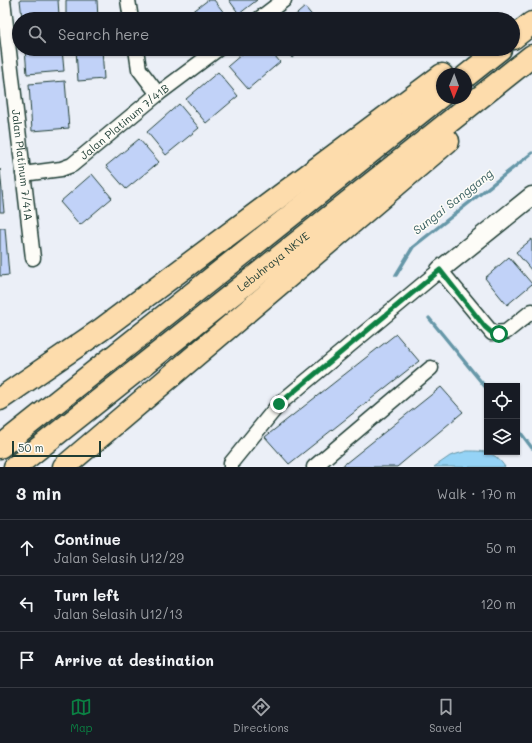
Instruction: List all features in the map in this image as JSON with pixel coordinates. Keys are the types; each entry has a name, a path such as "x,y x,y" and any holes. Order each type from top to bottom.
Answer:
{"highway":[{"path":"520,17 532,8"},
{"path":"520,32 532,23"},
{"path":"452,68 468,56"},
{"path":"472,71 491,56"},
{"name":"Lebuhraya NKVE","path":"15,467 532,56"},
{"path":"64,467 532,71"},
{"path":"0,399 102,329 436,80"},
{"path":"0,447 436,100"}],"street":[{"name":"Jalan Platinum 7/41A","path":"3,0 33,258"},
{"path":"128,0 130,12"},
{"path":"268,12 284,0"},
{"path":"137,56 139,69 158,94"},
{"name":"Jalan Platinum 7/41B","path":"23,174 61,169 72,165 158,94 209,56"},
{"path":"231,467 231,463 279,404 440,270 532,196"},
{"path":"440,270 492,333 499,334 506,332 532,311"},
{"path":"314,467 431,368"}],"water":[{"path":"467,451 484,452 484,455 493,455 505,467 434,467 450,456"}],"building":[{"path":"20,0 58,0 59,12 21,12"},
{"path":"66,0 97,0 98,12 66,12"},
{"path":"208,0 214,0 223,12 192,12"},
{"path":"229,0 257,0 242,12 238,12"},
{"path":"305,7 309,12 299,12"},
{"path":"26,56 63,56 64,71 27,74"},
{"path":"76,56 102,56 104,79 78,81"},
{"path":"240,56 275,56 280,62 248,89 228,66"},
{"path":"218,72 238,96 206,123 186,99"},
{"path":"65,81 69,128 32,131 29,84"},
{"path":"179,104 199,128 166,155 147,132"},
{"path":"139,139 159,162 126,189 106,166"},
{"path":"0,169 4,212 0,212"},
{"path":"92,174 112,198 80,225 60,202"},
{"path":"0,228 5,228 9,275 0,276"},
{"path":"532,239 532,271 516,252"},
{"path":"509,257 532,284 507,305 485,278"},
{"path":"396,334 419,361 289,464 265,437"},
{"path":"441,387 463,412 397,467 341,467"}],"waterway":[{"name":"Sungai Sanggang","path":"396,275 413,247 532,153"},
{"name":"Sungai Sanggang","path":"429,318 484,385"},
{"name":"Sungai Sanggang","path":"520,432 532,448"}],"route":[{"path":"279,404 440,270 485,327 492,333 499,334"}]}
